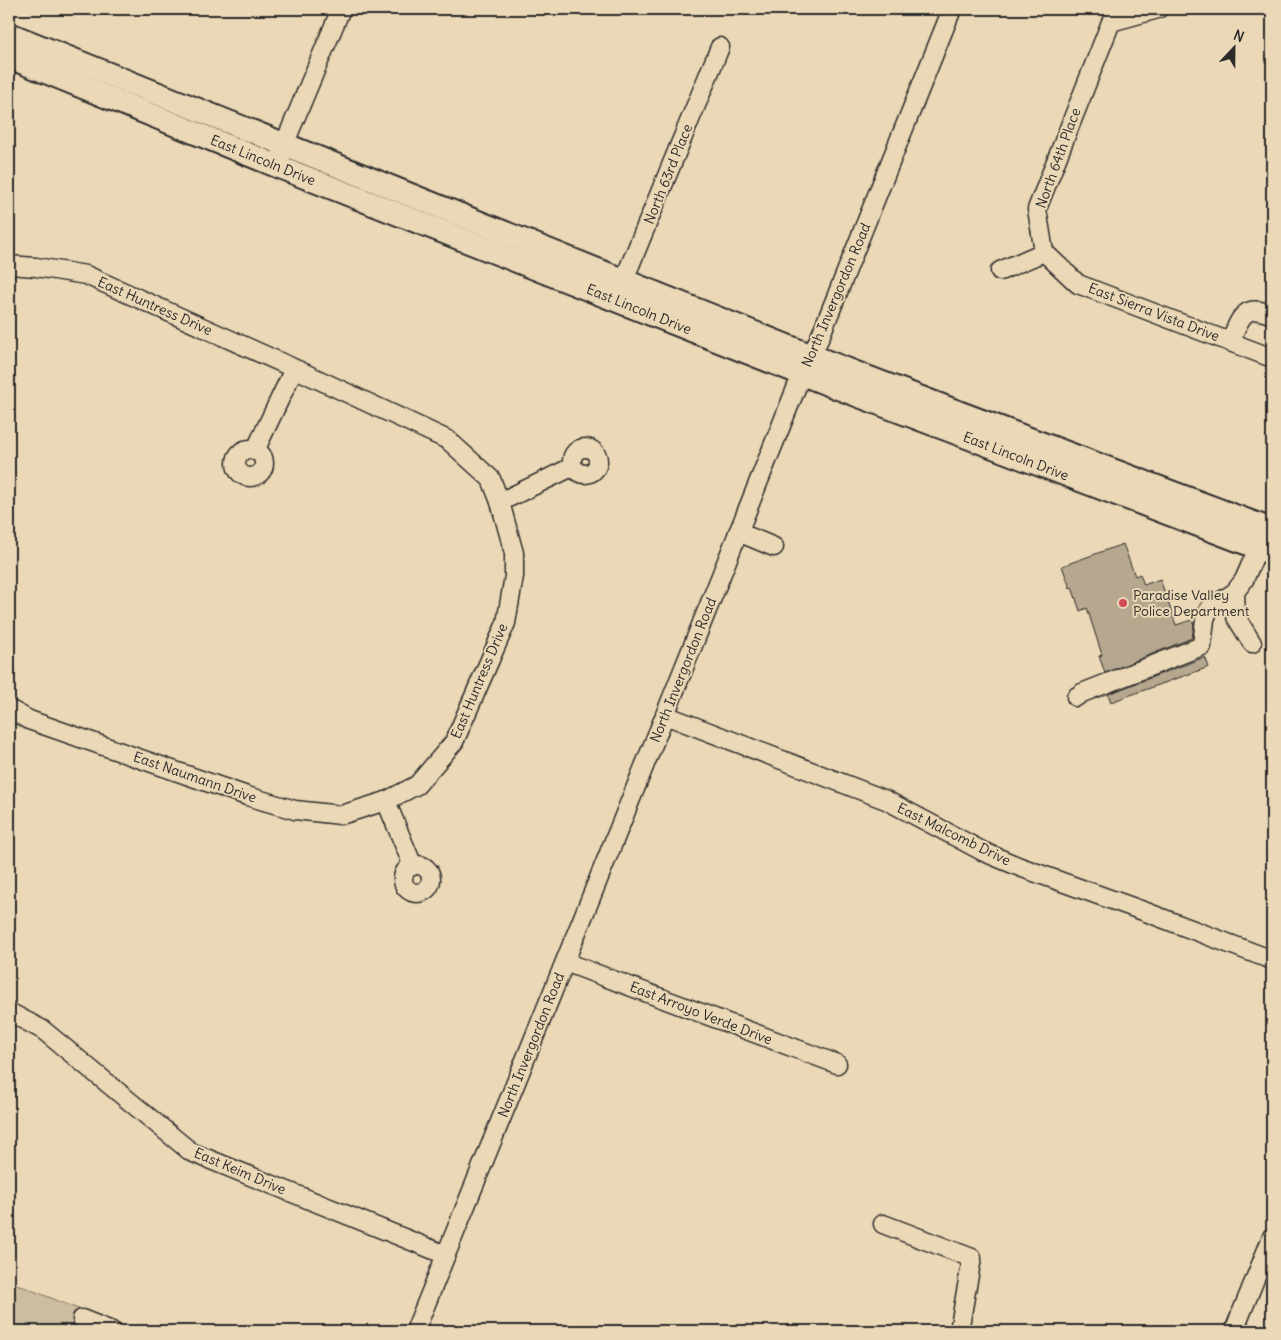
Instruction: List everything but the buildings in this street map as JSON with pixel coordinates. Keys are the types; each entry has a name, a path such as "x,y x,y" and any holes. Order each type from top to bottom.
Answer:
{"main road":[{"name":"East Lincoln Drive","path":"9,34 286,145 620,290 807,365 1267,539"},
{"name":"East Lincoln Drive","path":"9,57 277,166 620,290"}],"street":[{"path":"277,166 340,9"},
{"name":"North Invergordon Road","path":"415,1331 952,9"},
{"name":"North 64th Place","path":"1044,252 1037,208 1114,15 1158,9"},
{"name":"North 63rd Place","path":"620,290 720,47"},
{"path":"1000,271 1044,252"},
{"name":"East Sierra Vista Drive","path":"1044,252 1078,284 1272,358"},
{"name":"East Huntress Drive","path":"9,265 36,266 86,275 448,440 491,479 500,502 514,552 514,576 506,623 454,742 417,785 386,800"},
{"path":"1230,342 1242,315 1252,311 1264,311 1272,315"},
{"path":"255,451 294,369"},
{"path":"500,502 572,467"},
{"path":"738,532 774,547"},
{"path":"1076,697 1202,646 1205,619 1209,608 1235,592 1244,580 1267,539"},
{"path":"1235,592 1236,617 1252,642"},
{"name":"East Naumann Drive","path":"9,709 29,720 247,796 295,810 341,815 386,800"},
{"name":"East Malcomb Drive","path":"665,715 886,800 984,852 1020,867 1155,915 1272,960"},
{"path":"386,800 413,866"},
{"name":"East Arroyo Verde Drive","path":"565,962 837,1064"},
{"name":"East Keim Drive","path":"9,1012 43,1030 191,1152 446,1255"},
{"path":"883,1224 972,1258 959,1331"},
{"path":"1234,1331 1272,1237"},
{"path":"82,1319 112,1331"}],"shaded area":[{"path":"9,1281 133,1331 9,1331"}],"place":[{"name":"Paradise Valley Police Department","path":"1123,603"}]}
